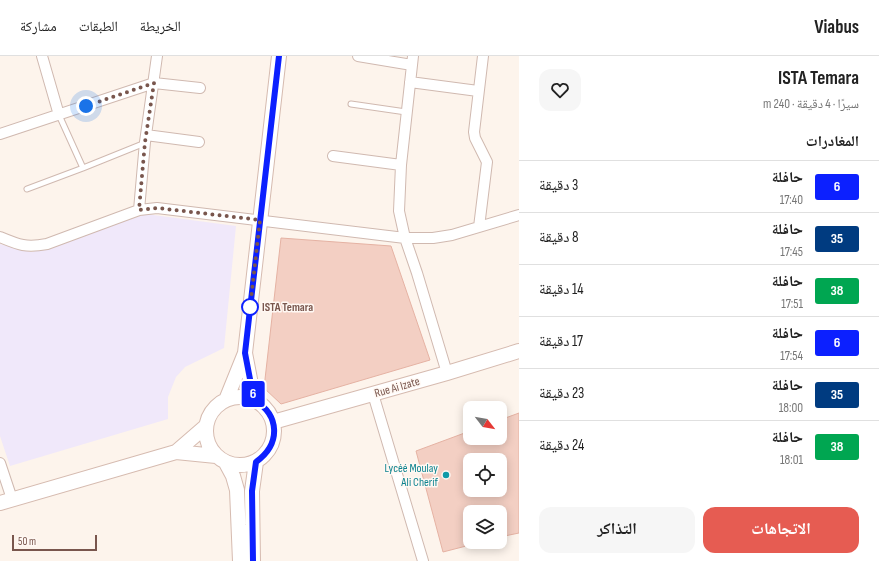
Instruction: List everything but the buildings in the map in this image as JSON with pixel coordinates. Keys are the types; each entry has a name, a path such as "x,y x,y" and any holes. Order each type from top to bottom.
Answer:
{"street":[{"path":"42,56 59,115"},
{"path":"139,210 146,138 157,56"},
{"path":"226,400 245,353 279,56"},
{"path":"358,56 412,60 401,165 399,211 405,238 447,373"},
{"path":"479,227 487,166 485,157 475,138 474,132 483,56"},
{"path":"410,82 478,91"},
{"path":"0,134 154,83 200,88"},
{"path":"146,138 199,142"},
{"path":"333,156 401,165"},
{"path":"0,237 23,246 47,244 139,210 157,208 405,238 433,238 452,235 519,215"},
{"name":"Rue Ai Izate","path":"274,422 519,351"},
{"path":"245,353 254,400"},
{"path":"372,394 423,561"},
{"path":"176,452 221,460 236,466 256,462 265,456 272,446 275,434 274,422 269,412 263,405 254,400 244,397 235,397 226,400 217,406 210,415 206,426 206,436 209,447 221,460 233,476 237,490 240,561"},
{"path":"0,463 6,501 176,452 206,426"},
{"path":"254,561 252,491 256,462"}],"lane":[{"path":"351,104 406,112"},
{"path":"59,115 82,168"},
{"path":"27,190 82,168 146,138"}],"shaded area":[{"name":"ISTA Temara","path":"146,214 236,226 224,348 185,367 176,377 168,397 168,419 10,466 0,436 0,244 32,252"}],"bus line":[{"name":"6","path":"253,561 252,481 256,462 265,456 272,446 275,434 274,422 269,412 263,405 254,400 245,353 279,56"}],"place":[{"name":"ISTA Temara","path":"250,307"},
{"name":"Lycéé Moulay Ali Cherif","path":"446,475"}],"route":[{"path":"86,106 154,83 145,142 139,210 157,208 260,220 250,307"}]}
